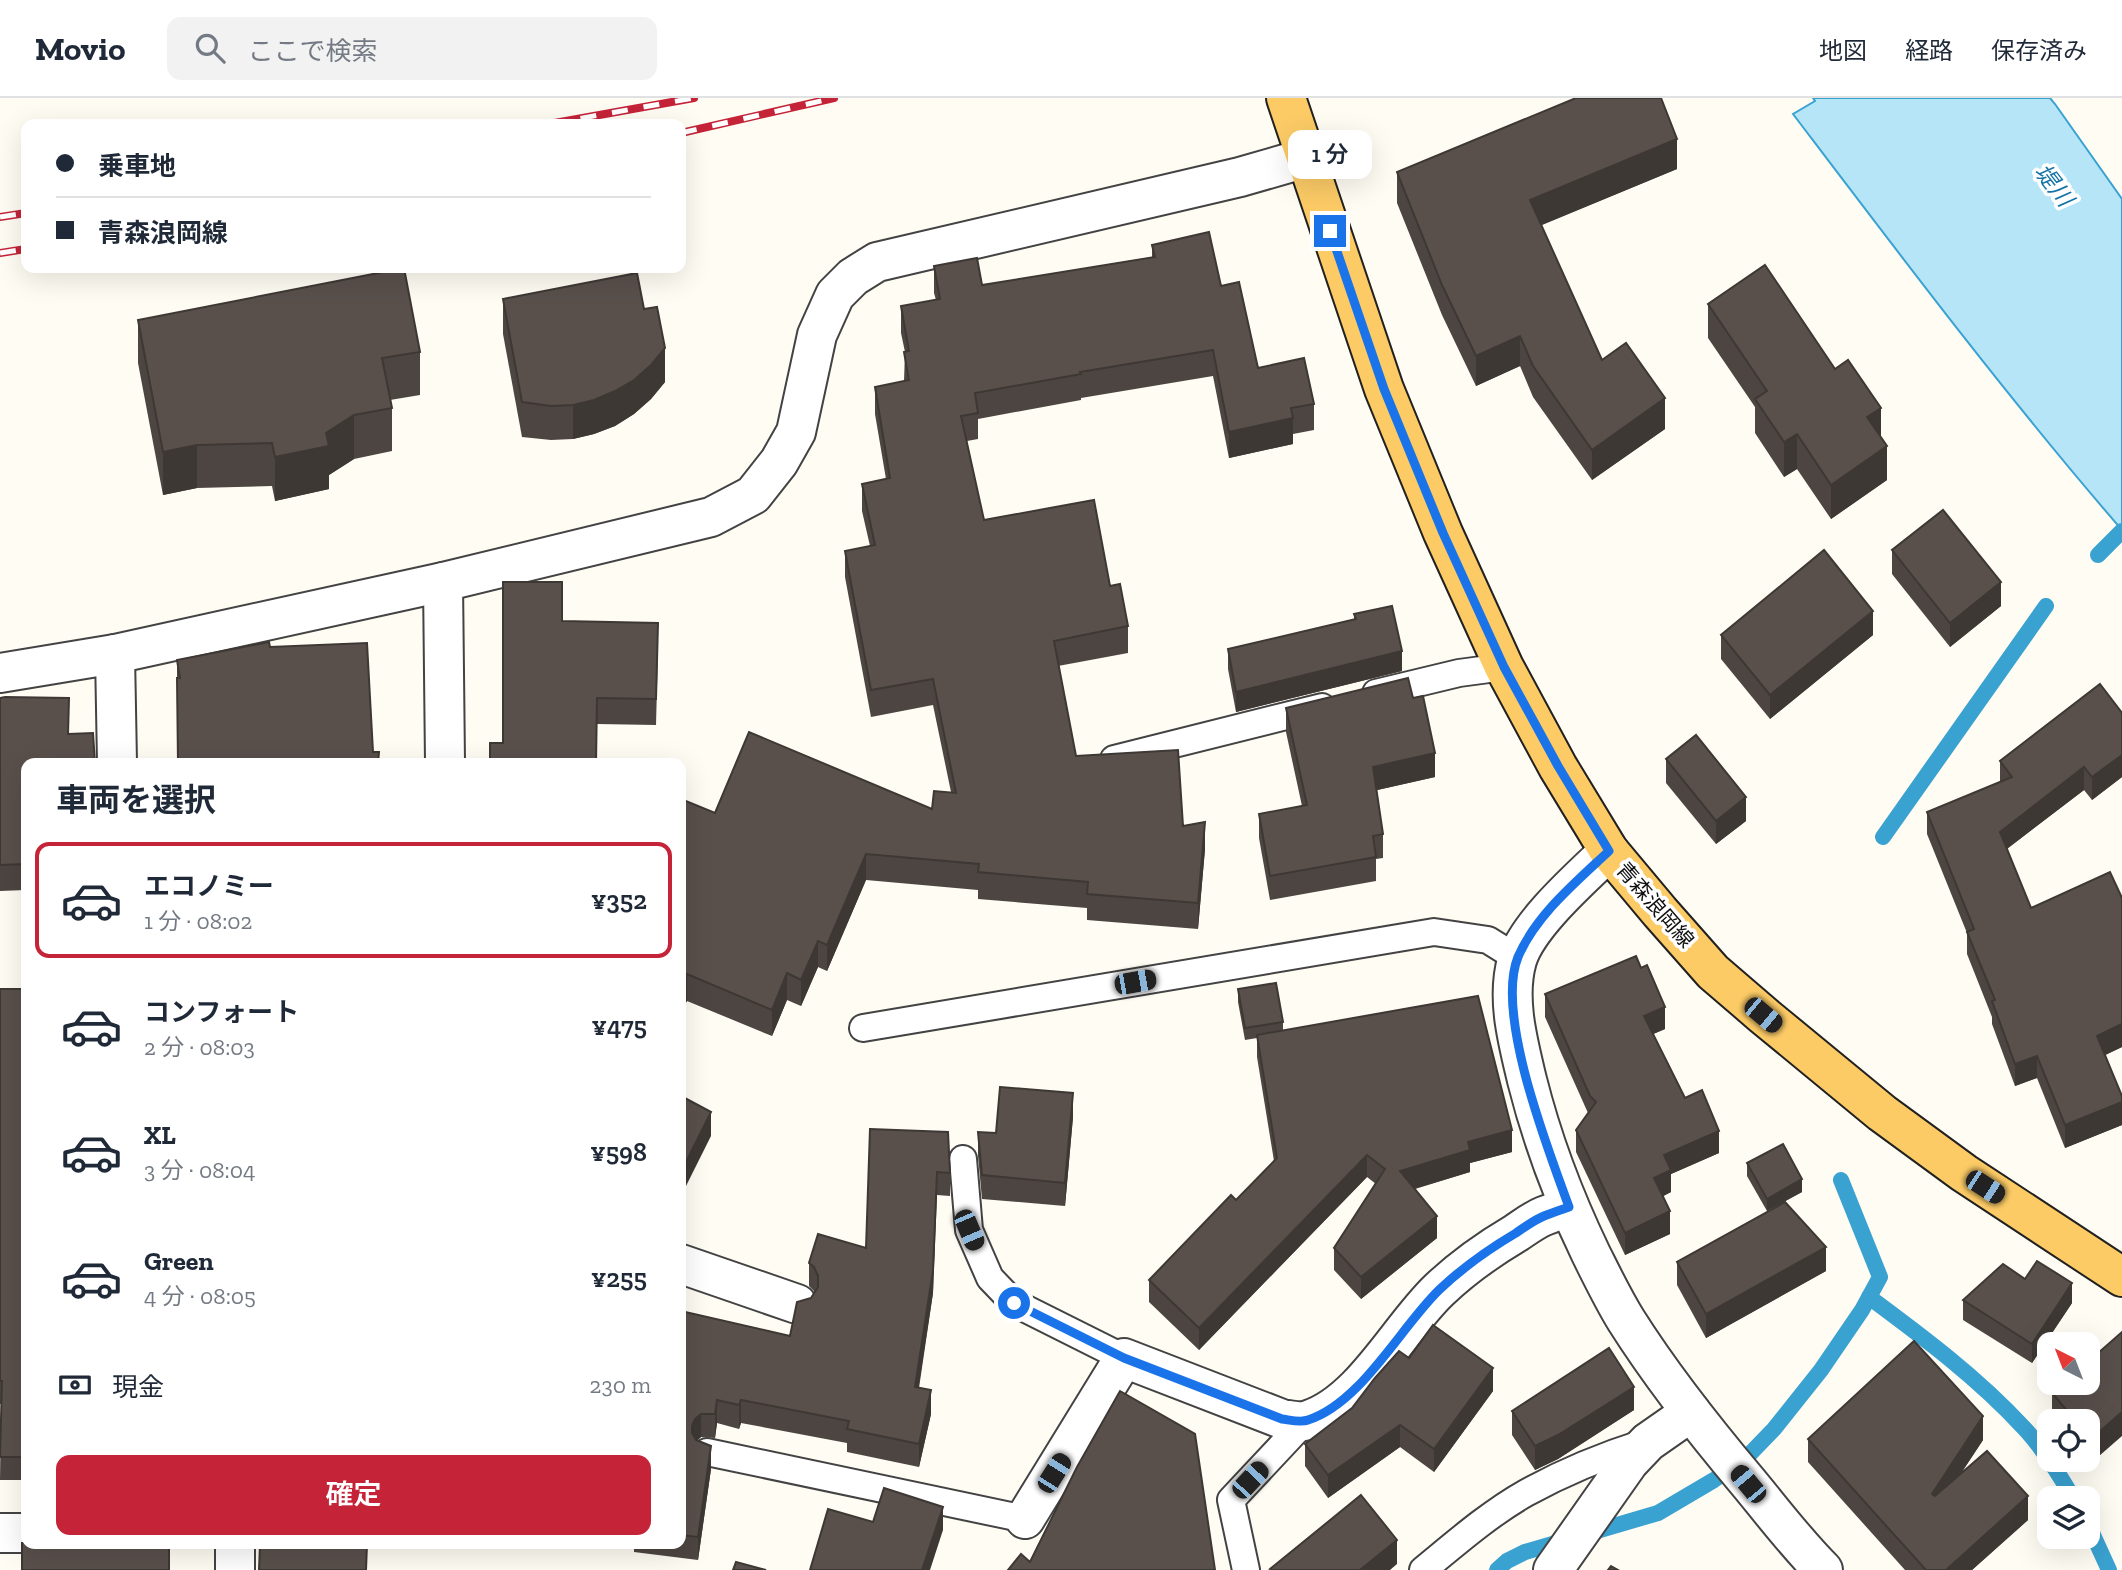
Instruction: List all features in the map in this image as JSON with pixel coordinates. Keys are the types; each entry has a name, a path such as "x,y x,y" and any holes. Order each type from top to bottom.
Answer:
{"main road":[{"name":"青森浪岡線","path":"1286,98 1384,389 1443,533 1504,667 1558,766 1609,851 1713,972 1763,1015 1882,1113 1964,1173 2122,1277"}],"street":[{"path":"0,673 115,654 443,582 711,517 753,495 779,462 796,432 817,335 835,295 853,277 877,262 1240,177 1306,158"},
{"path":"443,582 445,758"},
{"path":"115,654 117,758"},
{"path":"1609,851 1569,889 1542,920 1517,958 1513,991 1516,1037 1535,1110 1569,1207 1625,1318 1715,1444 1781,1525 1823,1570"},
{"path":"1025,1518 1124,1358 1282,1419 1306,1422 1328,1411 1346,1397 1384,1357 1430,1300 1464,1269 1493,1247 1544,1216 1569,1207"},
{"path":"686,1266 797,1304"},
{"path":"1555,1567 1638,1452 1691,1412"},
{"path":"0,1533 21,1533"},
{"path":"235,1549 235,1570"}],"lane":[{"path":"1114,759 1459,673 1504,667"},
{"path":"863,1028 1434,932 1489,940 1517,958"},
{"path":"963,1159 969,1230 990,1278 1014,1303 1124,1358"},
{"path":"1246,1570 1231,1500 1306,1422"},
{"path":"707,1452 1025,1518"},
{"path":"1423,1570 1486,1520 1525,1494 1574,1469 1638,1452"}],"water":[{"name":"堤川","path":"1813,98 2050,98 2055,104 2122,199 2122,530 1995,377 1793,114 1815,101"}],"building":[{"path":"1576,98 1661,98 1677,139 1530,200 1602,360 1626,343 1665,398 1592,450 1533,366 1520,336 1476,356 1442,285 1397,172"},
{"path":"1209,232 1221,286 1239,282 1258,368 1304,358 1314,404 1291,408 1293,418 1229,432 1213,350 975,393 978,413 961,416 984,520 1094,500 1110,586 1120,584 1128,626 1054,641 1076,756 1178,750 1183,826 1205,822 1198,903 1087,894 1088,882 978,872 979,864 866,854 827,945 818,941 801,980 787,973 772,1010 686,976 686,801 715,813 749,732 932,809 934,791 956,793 933,679 871,690 845,551 875,545 862,484 890,478 875,387 909,380 904,352 909,351 901,306 940,299 934,266 977,258 982,285 1155,257 1152,245"},
{"path":"1765,265 1835,369 1848,360 1881,408 1867,417 1887,446 1831,485 1797,434 1784,442 1755,399 1767,391 1708,304"},
{"path":"378,273 405,273 420,352 382,358 392,408 354,415 326,433 329,446 275,457 272,443 197,445 163,452 138,320"},
{"path":"637,273 644,309 657,307 665,348 651,365 634,380 594,400 551,406 522,402 503,299"},
{"path":"1943,510 2001,582 1950,623 1892,550"},
{"path":"1824,550 1873,611 1770,695 1721,635"},
{"path":"503,582 562,582 562,621 658,623 656,699 597,698 596,758 490,758 490,743 503,743"},
{"path":"1392,606 1402,651 1236,692 1228,649 1356,619 1354,614"},
{"path":"269,642 270,647 367,643 373,752 379,752 378,758 178,758 177,678 180,678 177,660"},
{"path":"1408,678 1413,698 1423,696 1435,753 1373,767 1383,834 1373,836 1376,857 1270,876 1259,814 1307,805 1286,708"},
{"path":"2100,684 2122,713 2122,755 2092,777 2084,767 2000,832 2031,908 2110,872 2122,898 2122,1024 2097,1036 2122,1096 2122,1102 2065,1125 2037,1056 2015,1064 1992,1001 1995,1000 1967,932 1974,929 1927,812 2012,777 2000,761"},
{"path":"0,698 69,698 68,734 93,733 95,758 21,758 21,864 0,865"},
{"path":"1696,735 1746,797 1716,821 1666,759"},
{"path":"1636,956 1641,968 1647,965 1665,1007 1644,1016 1685,1098 1702,1090 1719,1131 1664,1155 1671,1170 1654,1178 1670,1211 1625,1233 1576,1130 1596,1102 1590,1096 1545,994"},
{"path":"1276,983 1283,1022 1245,1028 1238,989"},
{"path":"0,989 21,989 21,1457 0,1457"},
{"path":"1478,996 1512,1130 1468,1142 1470,1150 1400,1171 1437,1216 1361,1277 1334,1248 1385,1169 1367,1155 1199,1328 1149,1280 1231,1195 1236,1200 1277,1158 1257,1035"},
{"path":"1000,1087 1073,1093 1065,1183 982,1175 978,1132 996,1133"},
{"path":"686,1099 711,1112 686,1162"},
{"path":"870,1129 948,1132 950,1173 937,1172 933,1270 915,1387 931,1390 919,1444 847,1429 849,1421 741,1400 739,1405 717,1400 715,1414 701,1414 692,1426 696,1440 711,1446 698,1537 686,1536 686,1312 790,1336 797,1302 811,1298 818,1287 818,1276 809,1263 818,1234 866,1248"},
{"path":"1783,1144 1802,1179 1767,1199 1747,1163"},
{"path":"1785,1202 1826,1247 1706,1314 1677,1262"},
{"path":"2037,1261 2072,1283 2040,1332 2037,1332 2032,1344 1963,1300 2003,1264 2025,1279"},
{"path":"1433,1325 1493,1368 1434,1449 1400,1425 1328,1475 1305,1444 1352,1408 1399,1351 1409,1358"},
{"path":"2122,1332 2122,1412 2100,1431 2100,1409 2066,1409 2054,1395 2100,1395 2100,1351"},
{"path":"1914,1341 1983,1416 1932,1494 1935,1496 1987,1451 2028,1496 1946,1570 1926,1570 1808,1439"},
{"path":"1609,1348 1634,1387 1558,1435 1535,1446 1512,1411"},
{"path":"1120,1391 1195,1434 1215,1570 1008,1570 1021,1554 1030,1562 1077,1467"},
{"path":"884,1488 943,1507 922,1570 810,1570 828,1509 873,1522"},
{"path":"1361,1495 1397,1540 1360,1570 1270,1569"},
{"path":"22,1549 169,1549 169,1570 22,1570"},
{"path":"260,1549 367,1549 366,1570 259,1570"},
{"path":"736,1562 766,1570 733,1570"}],"waterway":[{"path":"2098,555 2122,531"},
{"path":"1883,837 2046,606"},
{"path":"1497,1570 1507,1561 1525,1552 1658,1513 1746,1458 1774,1429 1821,1370 1862,1310 1880,1277 1841,1180"},
{"path":"1869,1297 1910,1327 1988,1392 2038,1444 2065,1486"},
{"path":"2099,1549 2109,1570"}],"railway":[{"path":"577,119 694,98"},
{"path":"686,132 834,98"},
{"path":"0,217 21,214"},
{"path":"0,253 21,250"}],"route":[{"path":"1014,1303 1124,1358 1282,1419 1306,1422 1328,1411 1346,1397 1384,1357 1439,1290 1464,1269 1493,1247 1544,1216 1569,1207 1535,1110 1516,1037 1513,991 1517,958 1535,928 1569,889 1609,851 1558,766 1504,667 1443,533 1384,389 1330,231"}]}
